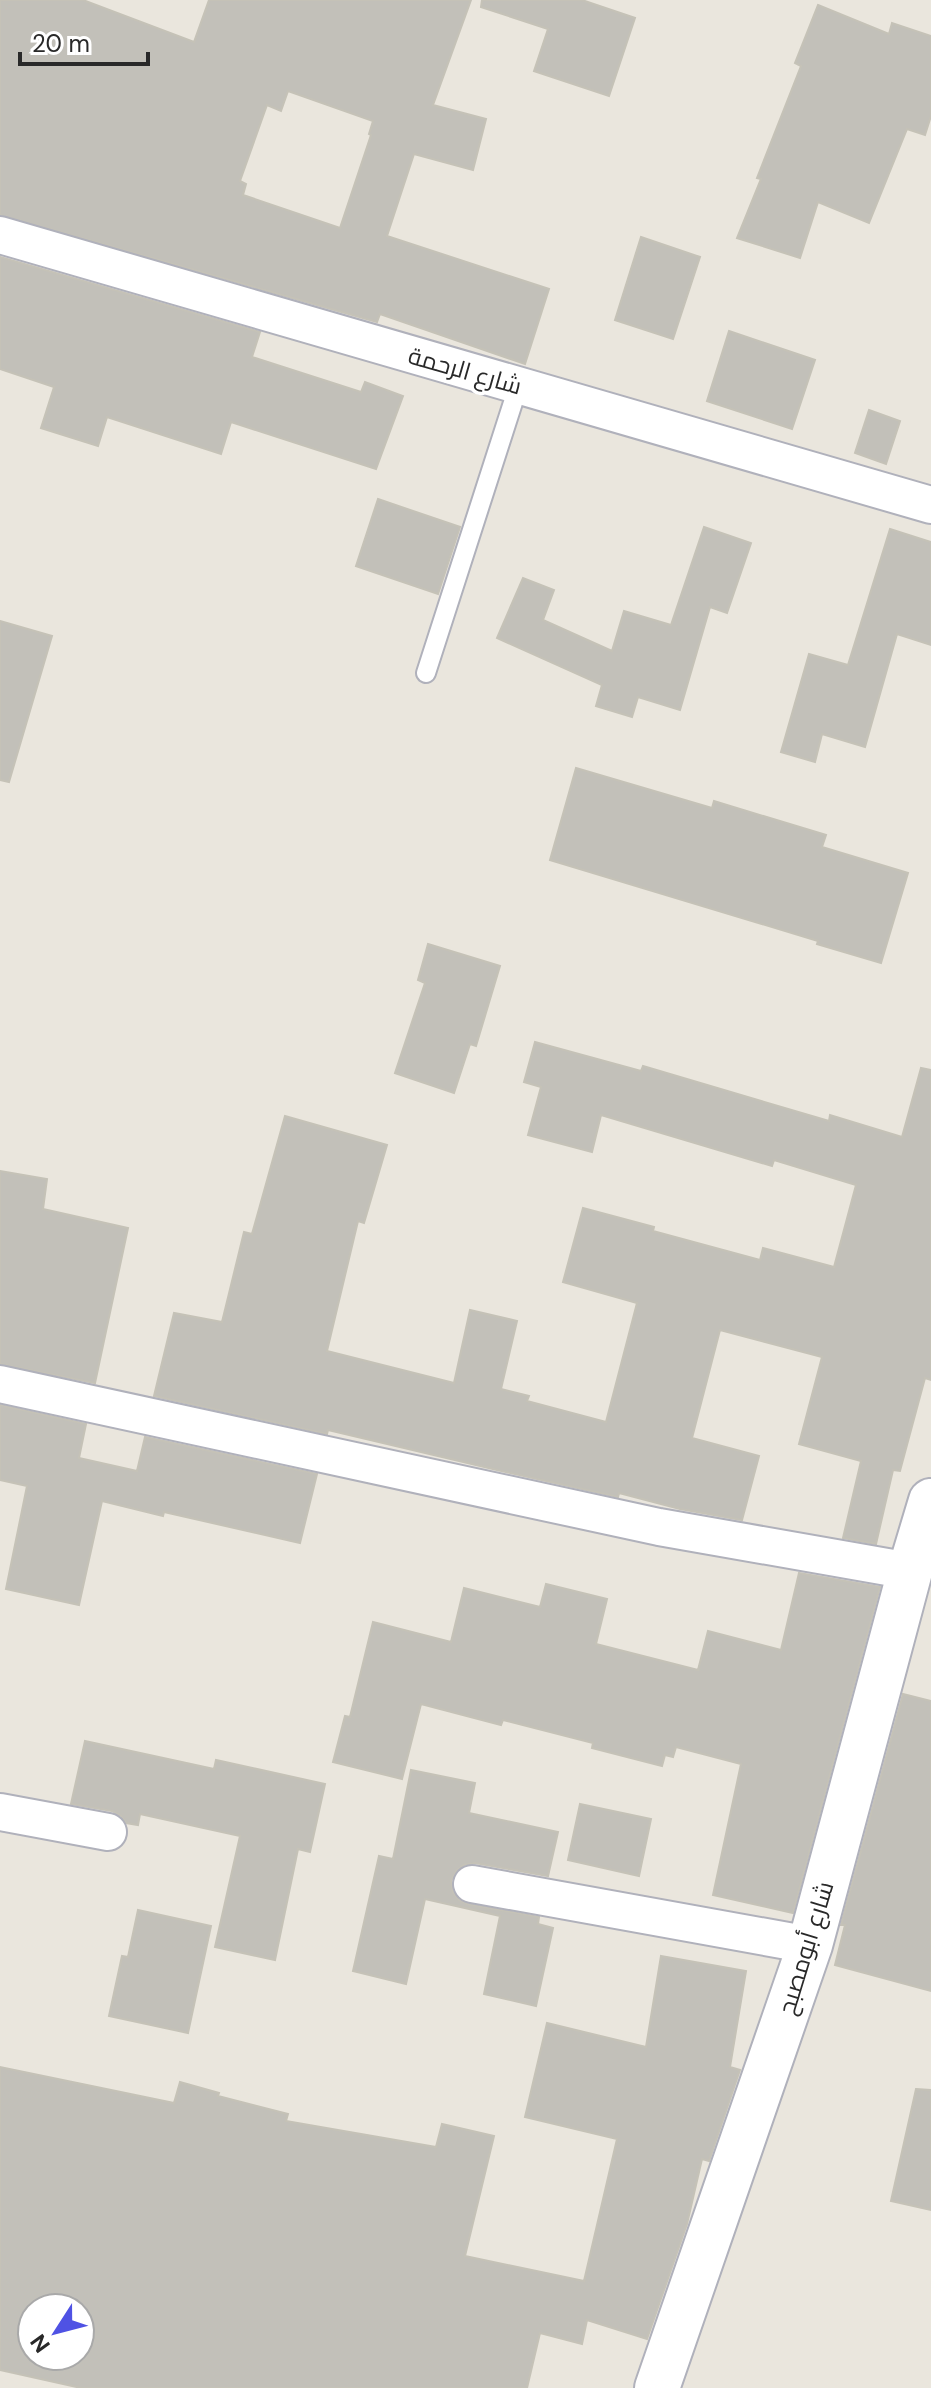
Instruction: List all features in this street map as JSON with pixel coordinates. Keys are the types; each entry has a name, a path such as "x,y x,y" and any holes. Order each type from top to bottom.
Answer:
{"street":[{"name":"شارع الرحمة","path":"0,235 931,505"},
{"path":"0,1384 659,1527 910,1571"},
{"name":"شارع أبومصبح","path":"657,2388 810,1945 931,1501"},
{"path":"0,1812 108,1832"},
{"path":"472,1884 810,1945"}],"lane":[{"path":"426,673 518,387"}],"building":[{"path":"0,0 83,0 194,42 209,0 471,0 433,105 486,119 473,170 414,154 387,236 549,289 525,364 380,314 377,322 0,215","holes":["288,91 373,121 340,228 243,195 246,184 240,181 267,105 281,111"]},
{"path":"482,0 582,0 635,18 609,96 534,71 548,29 481,7"},
{"path":"818,5 889,34 892,23 931,36 931,116 925,135 907,129 869,223 818,202 800,258 737,238 801,66 795,63"},
{"path":"641,237 700,257 673,339 615,320"},
{"path":"0,257 260,332 252,357 361,392 365,382 403,396 376,469 231,422 221,454 107,417 98,446 41,428 54,387 0,369"},
{"path":"729,331 815,360 792,429 707,401"},
{"path":"869,410 900,421 886,464 855,453"},
{"path":"378,499 460,527 438,594 356,566"},
{"path":"704,527 751,543 727,613 710,607 680,710 638,697 632,717 596,706 602,685 497,638 523,578 554,590 543,620 612,651 624,611 671,625"},
{"path":"890,529 931,542 931,645 897,634 865,747 822,734 815,762 781,752 809,654 848,665"},
{"path":"0,621 52,636 9,782 0,780"},
{"path":"576,768 712,808 714,801 826,835 822,847 908,873 881,963 550,860"},
{"path":"428,944 500,966 476,1046 470,1044 454,1093 395,1073 425,983 418,980"},
{"path":"535,1042 641,1071 643,1066 829,1121 830,1115 902,1137 921,1068 931,1070 931,1380 925,1378 900,1471 893,1470 876,1544 843,1538 861,1461 799,1444 822,1357 720,1330 692,1438 759,1456 742,1520 680,1509 619,1493 618,1497 328,1430 327,1434 154,1396 174,1313 222,1322 244,1232 252,1234 285,1116 387,1145 364,1223 358,1221 327,1351 454,1383 470,1310 517,1321 501,1389 529,1396 527,1401 606,1422 637,1303 563,1282 583,1208 760,1260 763,1248 834,1267 856,1185 774,1160 772,1166 601,1115 592,1152 528,1135 541,1087 524,1082"},
{"path":"0,1171 47,1179 43,1209 128,1228 95,1383 0,1364"},
{"path":"0,1405 86,1424 79,1458 137,1471 145,1437 317,1474 300,1543 102,1501 79,1605 6,1589 27,1486 0,1480"},
{"path":"799,1573 880,1587 793,1913 713,1895 741,1764 676,1747 673,1757 665,1755 662,1766 592,1748 593,1743 503,1720 501,1725 421,1704 402,1779 333,1762 345,1716 350,1717 373,1622 451,1642 464,1588 540,1607 546,1584 607,1599 596,1644 698,1670 708,1631 781,1650"},
{"path":"903,1694 931,1701 931,1991 835,1965 845,1925 841,1925"},
{"path":"85,1741 214,1769 216,1760 325,1784 310,1852 298,1849 275,1960 215,1947 240,1836 140,1814 138,1825 126,1823 112,1811 71,1804"},
{"path":"411,1770 475,1783 469,1813 558,1832 548,1876 475,1863 457,1870 451,1881 453,1892 459,1900 539,1917 538,1924 553,1928 536,2006 484,1994 500,1916 425,1899 406,1984 353,1971 379,1856 393,1859"},
{"path":"580,1804 651,1819 639,1876 568,1860"},
{"path":"138,1910 211,1926 188,2033 109,2016 122,1956 128,1957"},
{"path":"661,1956 746,1971 730,2067 740,2070 709,2161 702,2159 687,2224 647,2339 587,2320 582,2344 540,2333 527,2388 81,2388 0,2370 0,2067 174,2103 180,2082 219,2093 218,2096 288,2114 286,2121 436,2147 442,2124 494,2136 465,2256 584,2281 617,2139 525,2117 547,2023 646,2047"},
{"path":"916,2089 931,2090 931,2210 891,2201"}]}
